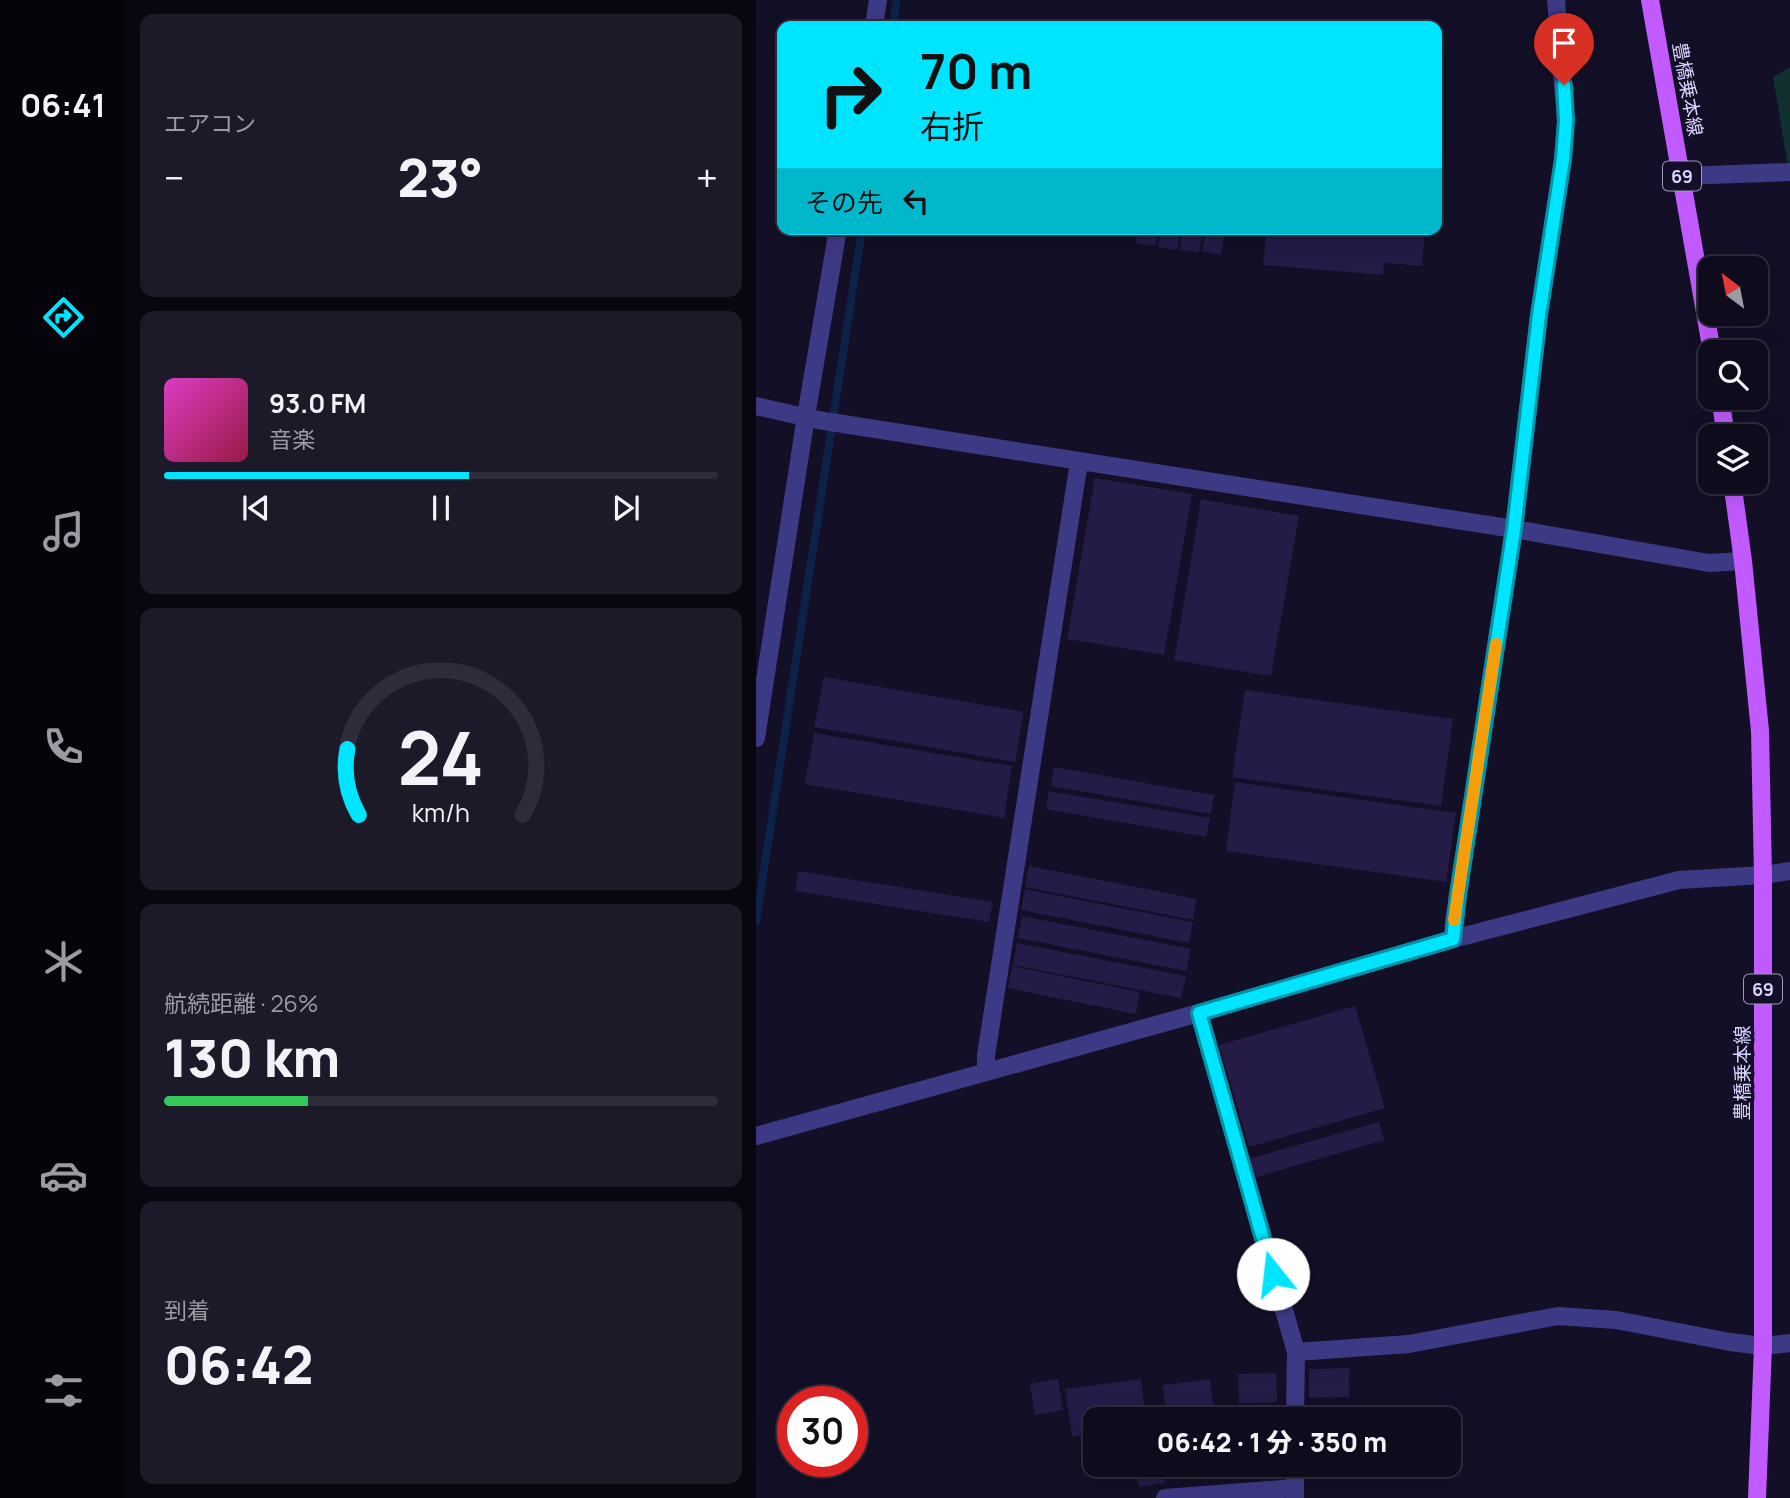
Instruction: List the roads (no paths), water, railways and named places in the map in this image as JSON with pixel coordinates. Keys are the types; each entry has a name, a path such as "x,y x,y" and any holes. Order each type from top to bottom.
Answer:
{"main road":[{"name":"豊橋乗本線","path":"1650,0 1710,340"},
{"name":"豊橋乗本線","path":"1734,494 1760,731 1763,875 1763,1346 1757,1498"}],"street":[{"path":"875,21 878,0"},
{"path":"1453,939 1514,529 1539,315 1563,159 1566,121 1556,0"},
{"path":"1682,176 1790,172"},
{"path":"756,738 812,418 837,235"},
{"path":"756,406 844,424 1514,529 1709,563 1743,561"},
{"path":"986,1072 986,1055 1079,462"},
{"path":"756,1136 1199,1013 1453,939 1679,880 1790,871"},
{"path":"1199,1013 1296,1352 1295,1407"},
{"path":"1296,1352 1409,1344 1558,1316 1616,1320 1763,1346 1790,1343"},
{"path":"1164,1498 1295,1493"}],"waterway":[{"path":"894,21 897,0"},
{"path":"756,922 861,235"}]}
